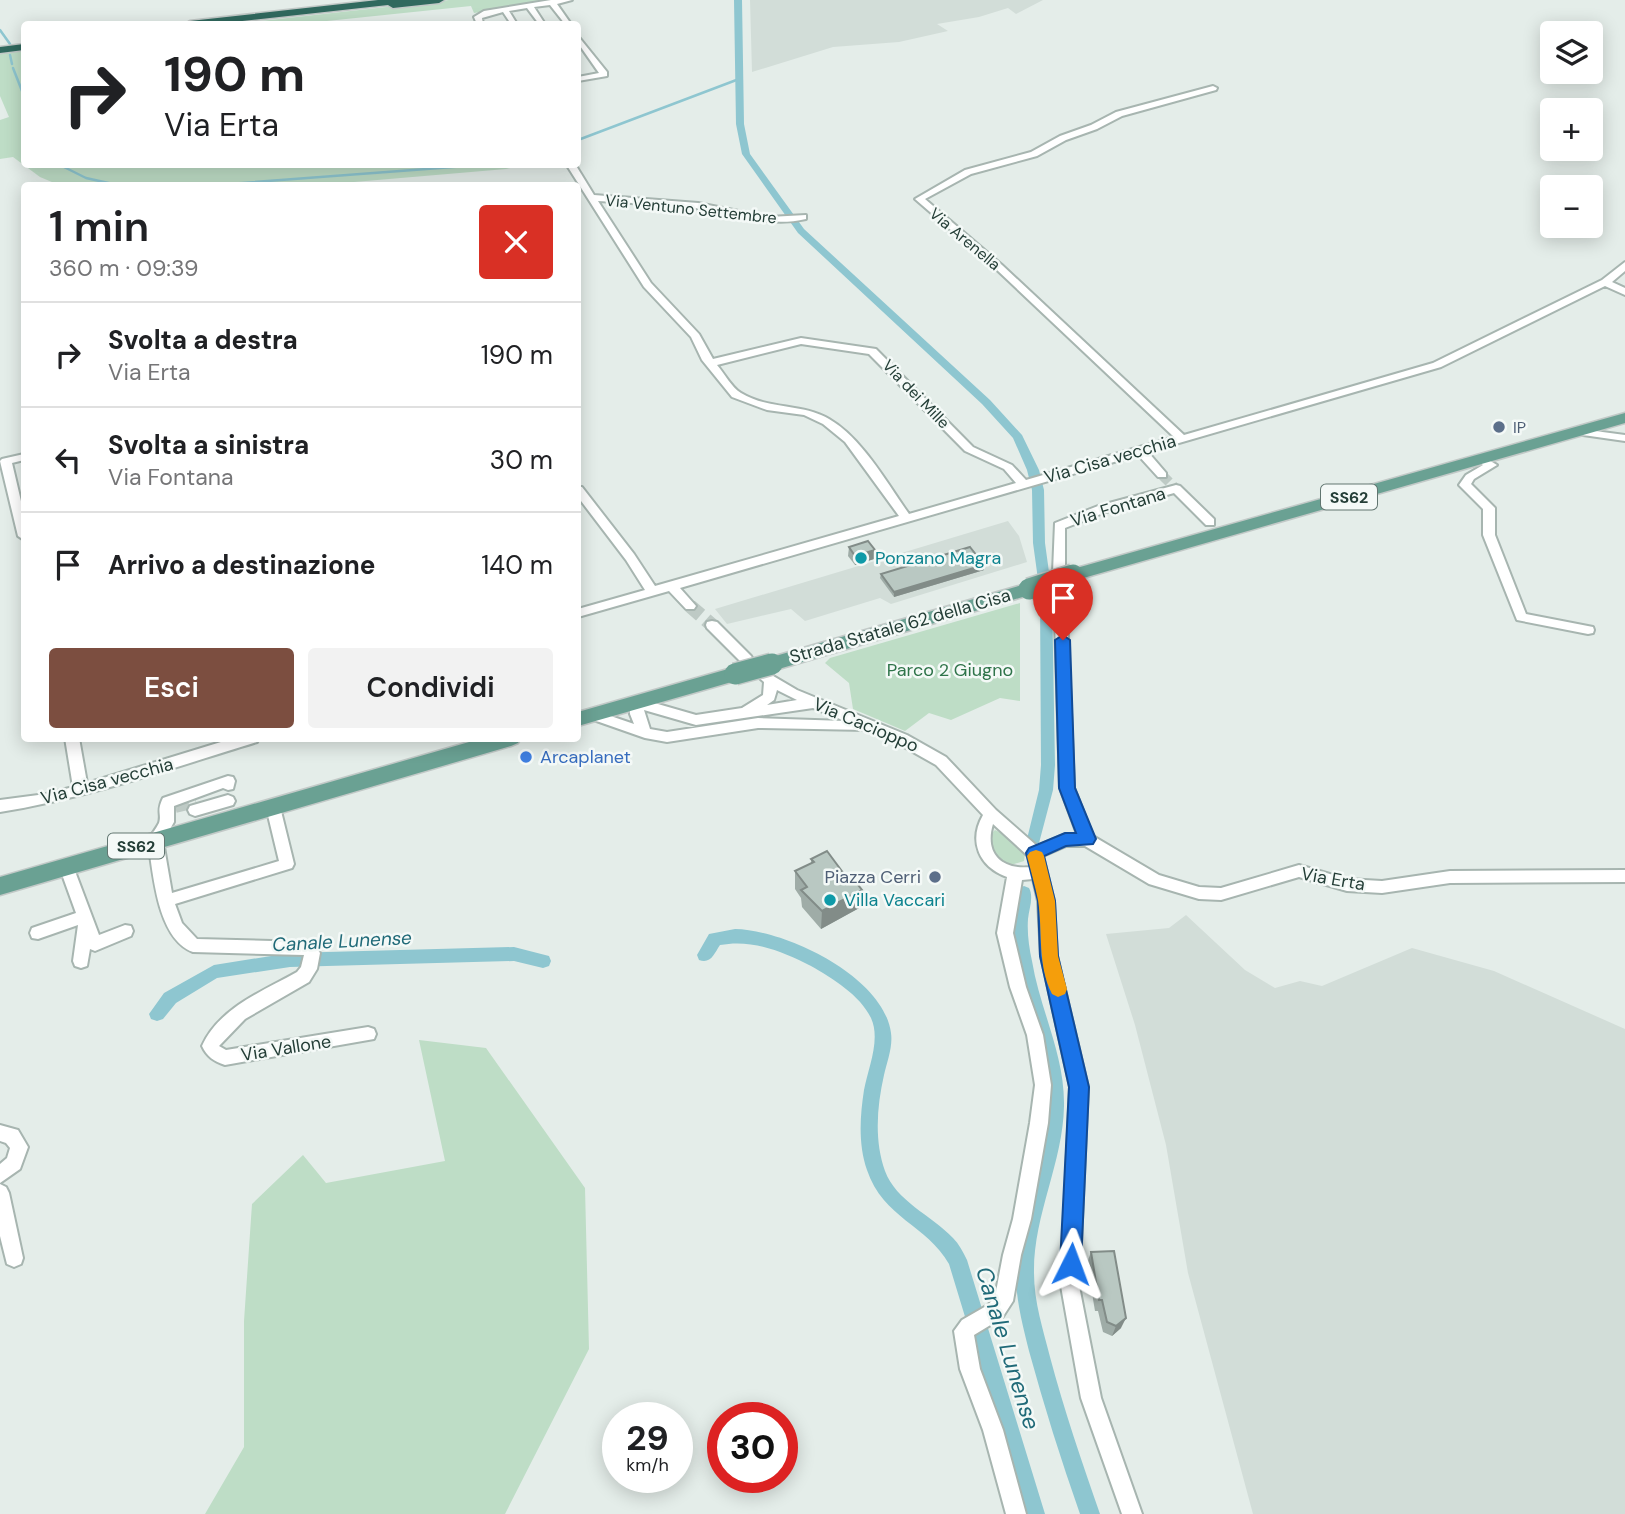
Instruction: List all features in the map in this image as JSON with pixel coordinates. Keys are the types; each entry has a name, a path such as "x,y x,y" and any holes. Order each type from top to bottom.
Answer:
{"highway":[{"path":"217,21 407,0"},
{"path":"251,21 439,0"},
{"path":"0,48 21,45"}],"main road":[{"name":"SS62","path":"1064,578 1625,418"},
{"name":"Strada Statale 62 della Cisa","path":"769,673 1064,578"},
{"name":"SS62","path":"585,717 678,690 740,666 769,673"},
{"name":"SS62","path":"0,886 66,866 175,811 230,799 273,807 497,742"}],"street":[{"path":"478,21 480,14 568,0"},
{"path":"552,2 566,21"},
{"path":"529,6 540,21"},
{"path":"504,9 512,21"},
{"path":"581,42 604,74 581,77"},
{"name":"Via Arenella","path":"1182,439 999,267 919,199 968,172 1034,154 1063,138 1094,127 1119,114 1213,88"},
{"path":"573,168 647,285 695,336 711,363 736,395 767,407 807,412 838,430 849,439 906,517"},
{"name":"Via Ventuno Settembre","path":"593,198 712,208 743,216 797,218"},
{"name":"Via Cisa vecchia","path":"581,611 1437,365 1605,282 1617,275 1625,265"},
{"path":"1605,282 1625,292"},
{"name":"Via dei Mille","path":"711,363 801,341 872,351 969,449 1008,467 1027,483"},
{"path":"1580,432 1625,438"},
{"name":"Via Fontana","path":"1141,451 1162,475"},
{"path":"21,458 6,461 21,524"},
{"path":"1482,459 1491,466 1469,477 1465,485 1489,508 1489,535 1521,617 1588,629"},
{"name":"Via Fontana","path":"1087,839 1067,788 1064,578 1059,526 1102,509 1176,489 1210,523"},
{"path":"581,494 630,557 652,591"},
{"path":"671,586 690,606"},
{"path":"712,625 740,666"},
{"path":"737,715 769,697 769,673"},
{"name":"Via Cacioppo","path":"769,673 814,703 916,746 941,761 991,814"},
{"path":"674,714 678,690"},
{"path":"645,733 637,714 637,703 696,720 814,703"},
{"path":"802,724 814,703"},
{"path":"585,717 667,737 758,723 871,726"},
{"path":"73,742 80,790"},
{"name":"Via Cisa vecchia","path":"0,806 46,799 80,790 239,742"},
{"path":"175,811 230,799"},
{"path":"166,901 287,864 273,807"},
{"name":"Via Vallone","path":"175,811 166,901 175,926 193,944 308,949 310,961 303,977 241,1011 220,1028 210,1045 214,1052 225,1058 369,1034"},
{"path":"1040,872 1015,874 1003,870 984,850 983,825 991,814 1035,853 1040,872 1046,901 1049,956 1079,1087 1078,1161 1070,1286 1091,1398 1132,1514"},
{"path":"1035,853 1065,839 1087,839"},
{"name":"Via Erta","path":"1087,839 1154,880 1199,893 1234,891 1299,871 1347,885 1382,887 1450,877 1625,876"},
{"path":"66,866 94,944 125,932"},
{"path":"1015,874 1004,933 1037,1045 1043,1086 1039,1123 1007,1292 1001,1307 992,1316 970,1324 964,1331 964,1347 993,1430 1016,1514"},
{"path":"38,933 85,920"},
{"path":"81,961 85,920"},
{"path":"0,1133 12,1136 19,1147 14,1163 0,1175"},
{"path":"0,1193 14,1258"}],"shaded area":[{"path":"750,0 1043,0 1016,14 1008,8 979,17 937,24 948,31 899,42 833,47 752,72"},
{"path":"1008,521 1019,536 1027,562 891,604 880,598 805,621 791,609 727,624 715,609"},
{"path":"1186,915 1245,970 1275,988 1300,981 1322,986 1412,948 1494,971 1625,1029 1625,1514 1253,1514 1188,1273 1166,1145 1135,1025 1106,934 1169,928"}],"green space":[{"path":"449,0 568,0 474,13 471,6 327,21 262,21"},
{"path":"21,49 21,163 13,157 0,159 0,120 9,117 0,96 0,51"},
{"path":"28,168 510,168 354,182 52,182"},
{"name":"Parco 2 Giugno","path":"1020,603 1020,701 1000,698 951,720 929,713 905,731 853,709 849,683 825,663 830,658"},
{"path":"995,830 1012,838 1025,853 1024,861 1011,865 993,856 987,838"},
{"path":"419,1040 486,1048 585,1188 589,1349 505,1514 205,1514 244,1447 244,1321 252,1204 303,1155 326,1183 445,1161"}],"building":[{"path":"868,541 875,550 855,556 849,547"},
{"path":"970,547 984,565 894,592 881,574"},
{"path":"827,851 847,878 851,876 862,890 822,911 801,890 807,887 795,871 814,862 811,859"},
{"path":"1114,1251 1126,1318 1116,1326 1107,1322 1102,1300 1099,1300 1091,1252"}],"waterway":[{"path":"738,0 740,124 746,154 801,231 986,402 1018,437 1033,470 1038,490 1039,543 1046,594 1048,765 1046,790 1034,839"},
{"path":"0,30 10,44"},
{"path":"10,55 12,64"},
{"path":"13,68 21,88"},
{"path":"581,139 739,79"},
{"path":"66,168 86,178 104,182"},
{"path":"255,182 440,168"},
{"path":"1024,892 1020,919 1021,944 1030,990 1051,1059 1056,1107 1049,1152 1027,1240 1026,1296 1050,1392 1090,1514"},
{"name":"Canale Lunense","path":"705,955 715,939 732,936 760,939 781,945 805,955 849,982 867,999 879,1016 883,1039 870,1116 870,1143 875,1169 886,1191 946,1244 960,1267 1035,1514"},
{"name":"Canale Lunense","path":"157,1014 170,998 214,972 290,960 514,954 543,961"}],"tunnel":[{"path":"1162,475 1176,489"},
{"path":"690,606 712,625"},
{"path":"175,806 196,801"}],"slow traffic":[{"path":"1036,856 1046,901 1049,956 1058,989"}],"place":[{"name":"IP","path":"1499,427"},
{"name":"Ponzano Magra","path":"861,558"},
{"name":"Arcaplanet","path":"526,757"},
{"name":"Piazza Cerri","path":"935,877"},
{"name":"Villa Vaccari","path":"830,900"}],"route":[{"path":"1063,640 1067,788 1087,839 1065,839 1035,853 1046,901 1049,956 1079,1087 1078,1161 1071,1264"}]}
